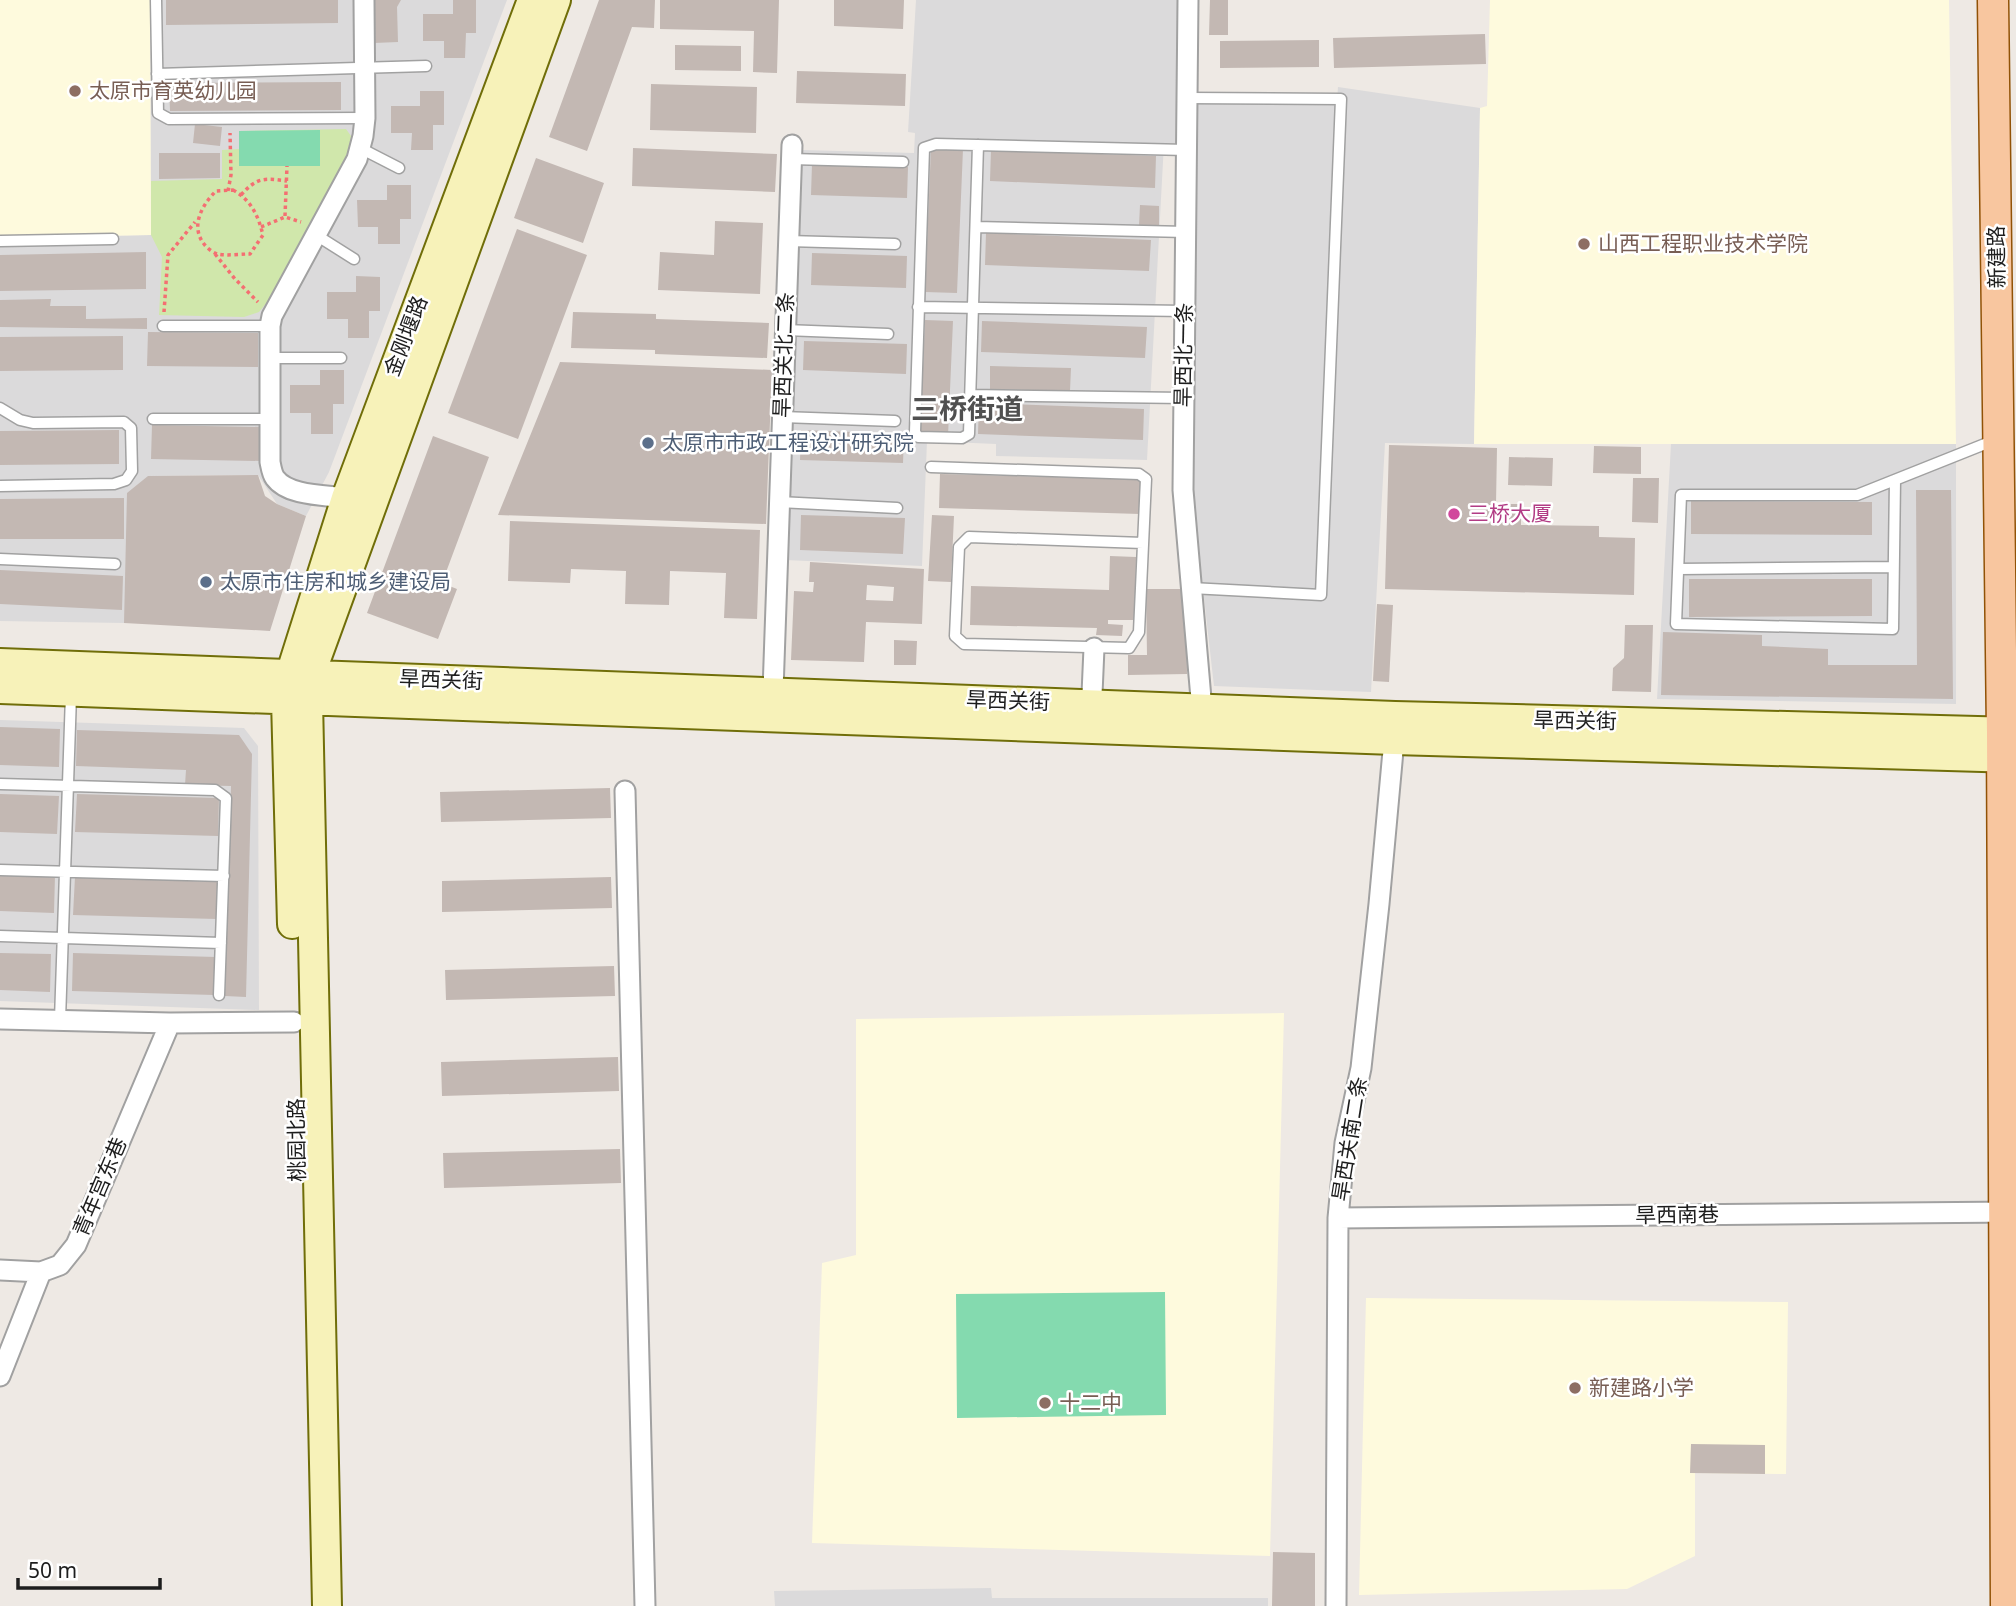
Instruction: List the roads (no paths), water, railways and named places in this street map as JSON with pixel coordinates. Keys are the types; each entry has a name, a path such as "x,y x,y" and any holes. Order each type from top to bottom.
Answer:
{"main road":[{"name":"金刚堰路","path":"299,688 346,498 532,0"},
{"path":"327,1606 299,688 556,0"},
{"name":"新建路","path":"1993,0 1999,438 2009,745 2010,1212 2006,1606"},
{"name":"旱西关街","path":"0,663 299,688 1395,728 2009,745"},
{"name":"旱西关街","path":"0,689 71,692 299,688 773,691 1091,717 1202,710 1395,728"},
{"name":"桃园北路","path":"299,688 294,1022 308,1606"}],"street":[{"path":"346,498 298,491 285,486 274,477 270,462 271,321 357,159 365,118 364,0"},
{"name":"旱西北一条","path":"1188,0 1183,490 1202,710"},
{"name":"旱西关北二条","path":"773,691 792,152"},
{"path":"1091,717 1094,648"},
{"name":"旱西关南二条","path":"1336,1606 1338,1218 1345,1143 1361,1068 1395,728"},
{"path":"625,791 645,1606"},
{"path":"0,1018 170,1023 294,1022"},
{"name":"青年宫东巷","path":"41,1272 60,1265 76,1245 170,1023"},
{"name":"旱西南巷","path":"1338,1218 2010,1212"},
{"path":"0,1270 41,1272 0,1376"}],"lane":[{"path":"156,0 158,113 169,119 365,118"},
{"path":"158,74 426,66"},
{"path":"1187,98 1340,100 1321,595 1191,588"},
{"path":"978,145 969,434 962,438 918,437 915,432 924,148 936,144 978,145 1186,150"},
{"path":"360,148 399,168"},
{"path":"792,152 903,162"},
{"path":"976,227 1186,232"},
{"path":"317,232 354,259"},
{"path":"0,241 113,239"},
{"path":"788,241 895,244"},
{"path":"918,307 1185,311"},
{"path":"163,326 271,321"},
{"path":"785,330 888,334"},
{"path":"270,358 341,358"},
{"path":"971,395 1184,398"},
{"path":"0,408 20,420 33,423 124,422 131,428 132,460 132,471 126,480 114,484 0,486"},
{"path":"782,417 895,421"},
{"path":"153,419 270,419"},
{"path":"1895,480 1893,629 1676,624 1682,495 1857,495 1999,438"},
{"path":"931,467 1139,474 1146,479 1139,632 1129,648 964,644 955,636 959,547 969,537 1143,543"},
{"path":"779,502 897,508"},
{"path":"0,559 116,564"},
{"path":"1679,569 1894,567"},
{"path":"60,1020 71,692"},
{"path":"0,784 215,790 226,798 219,995"},
{"path":"0,870 224,876"},
{"path":"0,936 221,943"}],"place":[{"name":"太原市育英幼儿园","path":"75,91"},
{"name":"山西工程职业技术学院","path":"1584,244"},
{"name":"太原市市政工程设计研究院","path":"648,443"},
{"name":"三桥大厦","path":"1454,514"},
{"name":"太原市住房和城乡建设局","path":"206,582"},
{"name":"新建路小学","path":"1575,1388"},
{"name":"十二中","path":"1045,1403"}],"district":[{"name":"三桥街道","path":"967,409"}]}
